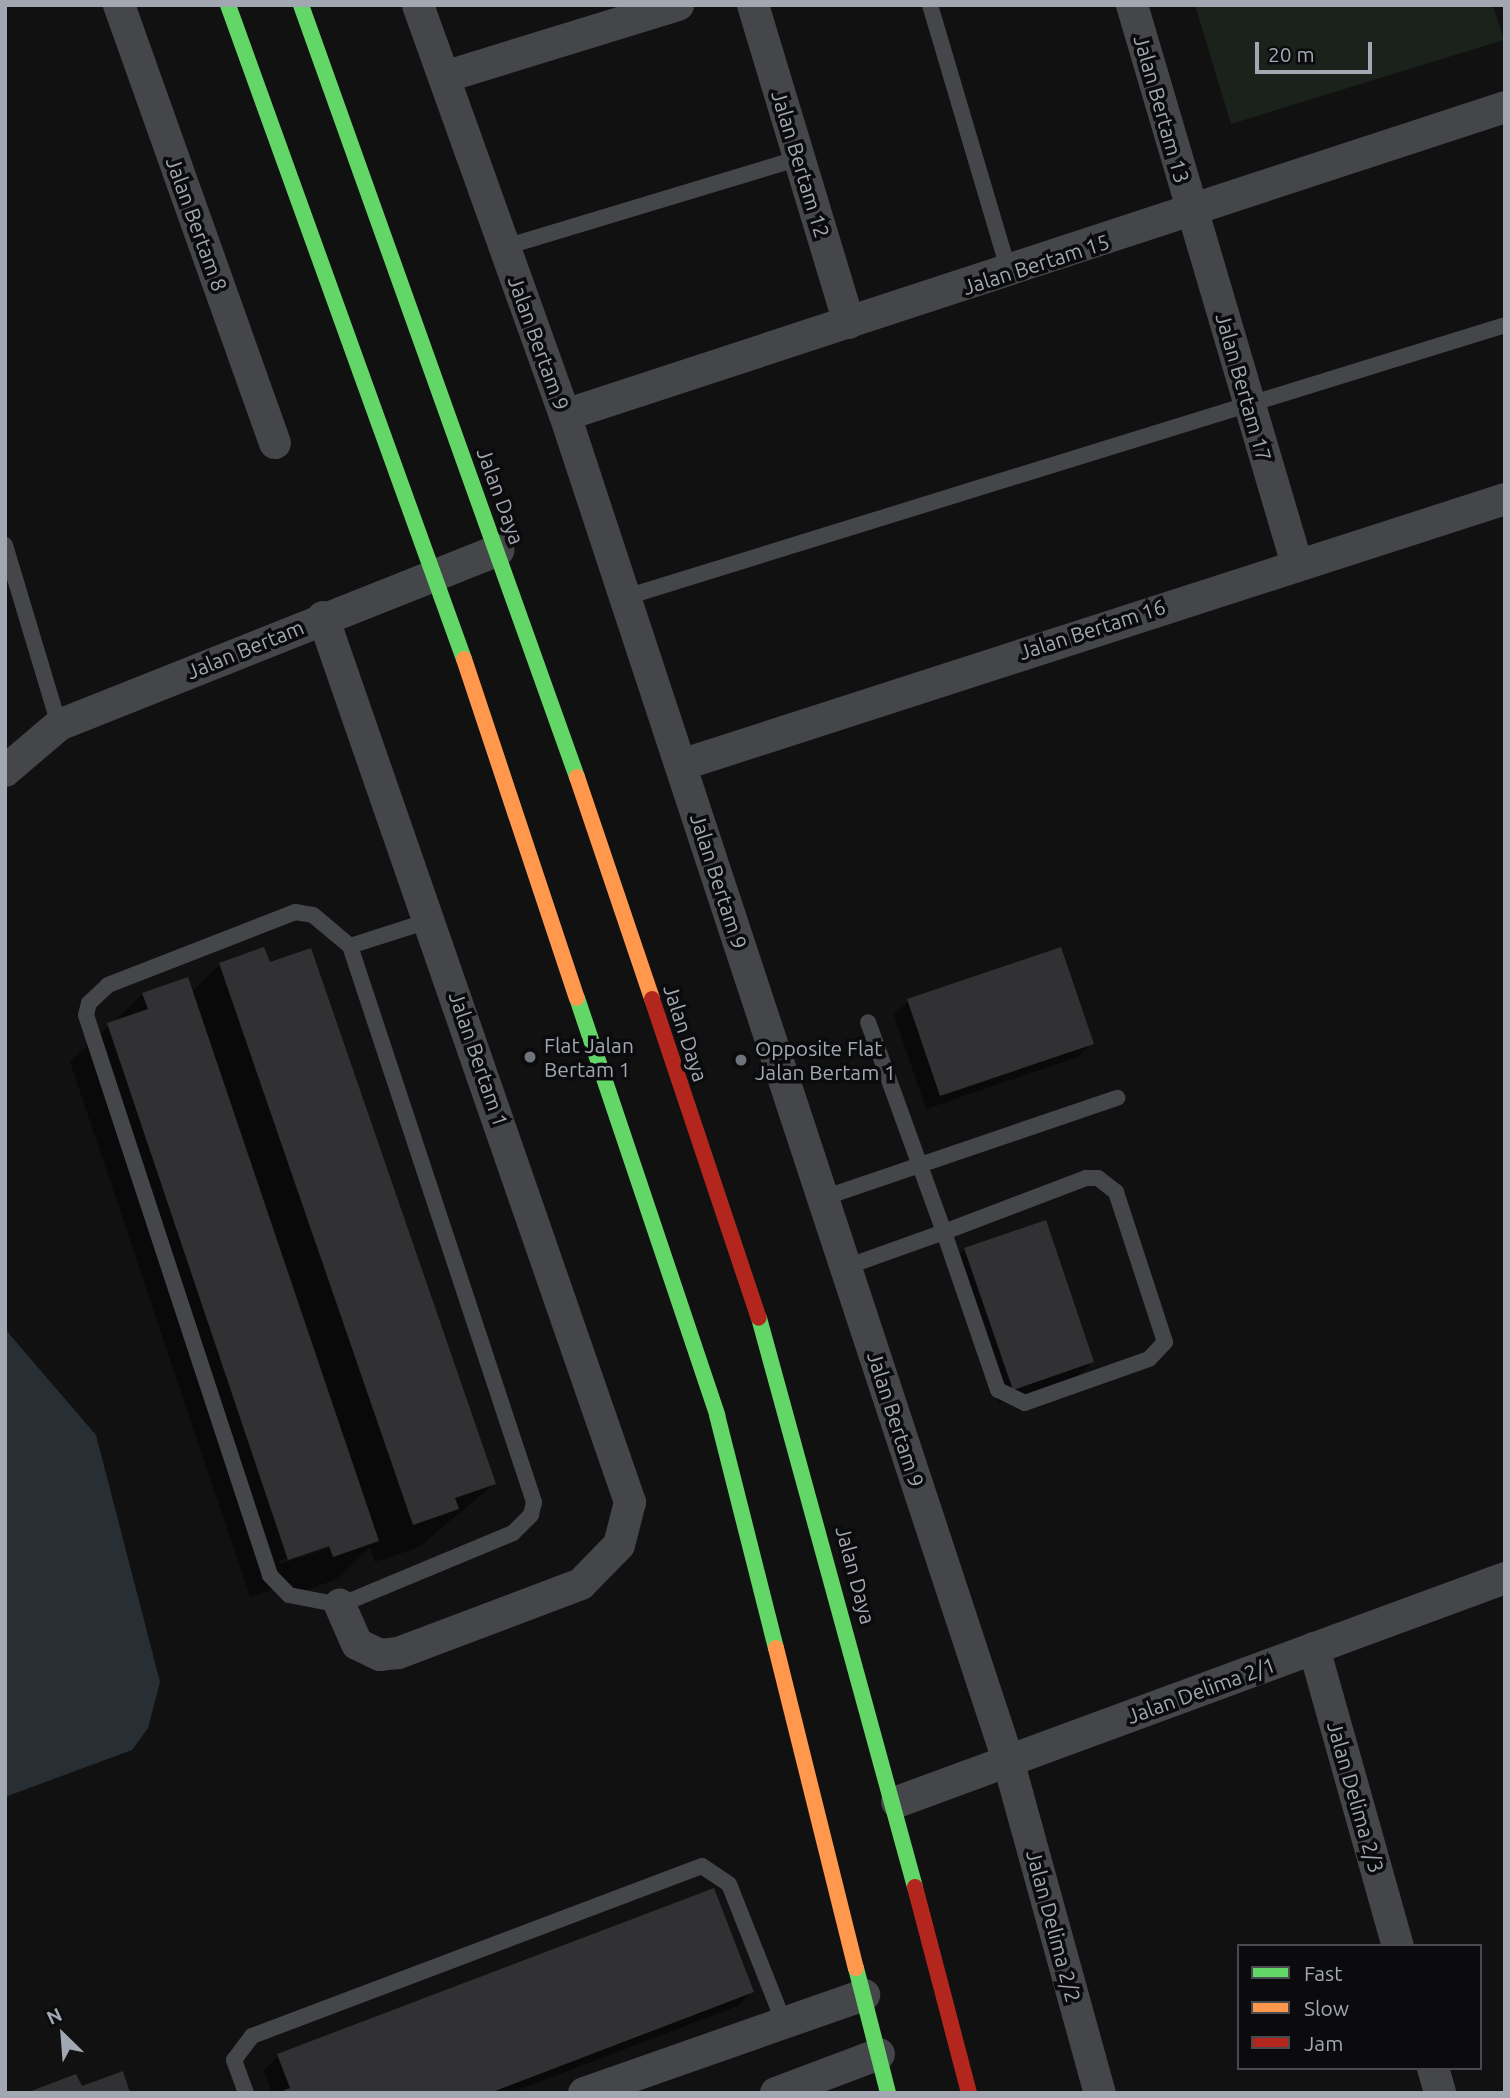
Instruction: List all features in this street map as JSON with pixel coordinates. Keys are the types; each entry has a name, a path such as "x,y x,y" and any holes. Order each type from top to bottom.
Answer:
{"main road":[{"path":"228,5 435,574 717,1415 888,2093"},
{"name":"Jalan Daya","path":"301,5 498,550 783,1388 897,1802 969,2093"}],"street":[{"name":"Jalan Bertam 8","path":"119,5 275,443"},
{"name":"Jalan Bertam 9","path":"418,5 565,415 1008,1760"},
{"path":"444,77 678,5"},
{"name":"Jalan Bertam 12","path":"754,5 849,323"},
{"name":"Jalan Bertam 13","path":"1132,5 1193,213"},
{"name":"Jalan Bertam 15","path":"565,415 1193,213 1505,107"},
{"name":"Jalan Bertam 17","path":"1193,213 1296,561"},
{"name":"Jalan Bertam 16","path":"681,765 1296,561 1505,499"},
{"name":"Jalan Bertam","path":"5,771 59,725 323,617 498,550"},
{"name":"Jalan Bertam 1","path":"323,617 431,920 630,1502 619,1545 581,1584 398,1653 380,1655 357,1644 341,1605"},
{"name":"Jalan Delima 2/1","path":"897,1802 1505,1578"},
{"name":"Jalan Delima 2/3","path":"1314,1648 1397,1944"},
{"name":"Jalan Delima 2/2","path":"1008,1760 1100,2093"},
{"path":"584,2093 864,1995"},
{"path":"776,2093 879,2054"},
{"path":"1434,2070 1440,2093"}],"lane":[{"path":"930,5 1009,272"},
{"path":"505,247 799,158"},
{"path":"626,597 1505,325"},
{"path":"5,545 59,725"},
{"path":"286,914 313,915 350,946 534,1502 531,1515 513,1533 341,1605 289,1595 270,1575 86,1015 89,1003 108,985 286,914"},
{"path":"350,946 431,920"},
{"path":"846,1267 944,1232 1086,1178 1109,1183 1164,1329 1159,1353 1025,1403 1006,1399 944,1232 919,1165 868,1022"},
{"path":"823,1198 1117,1098"},
{"path":"246,2093 234,2060 252,2036 702,1866 729,1884 784,2023"}],"shaded area":[{"path":"1195,5 1493,5 1504,40 1231,124"},
{"path":"5,1329 96,1435 160,1682 148,1728 132,1750 5,1797"}],"building":[{"path":"264,947 270,962 311,948 496,1484 455,1498 459,1509 413,1525 219,963"},
{"path":"1061,947 1094,1044 940,1096 907,999"},
{"path":"188,977 379,1541 333,1557 329,1546 288,1560 107,1023 148,1009 142,993"},
{"path":"1046,1220 1094,1362 1013,1390 964,1248"},
{"path":"714,1888 754,1992 490,2093 278,2093 290,2088 277,2054"},
{"path":"123,2071 130,2093 26,2093 76,2074 82,2086"}],"traffic: fast":[{"path":"228,5 464,659"},
{"path":"301,5 577,777"},
{"path":"577,998 717,1415 776,1648"},
{"path":"759,1318 915,1887"},
{"path":"856,1968 888,2093"}],"traffic: slow":[{"path":"464,659 577,998"},
{"path":"577,777 652,999"},
{"path":"776,1648 856,1968"}],"traffic: jam":[{"path":"652,999 759,1318"},
{"path":"915,1887 969,2093"}],"place":[{"name":"Flat Jalan Bertam 1","path":"530,1057"},
{"name":"Opposite Flat Jalan Bertam 1","path":"741,1060"}]}
